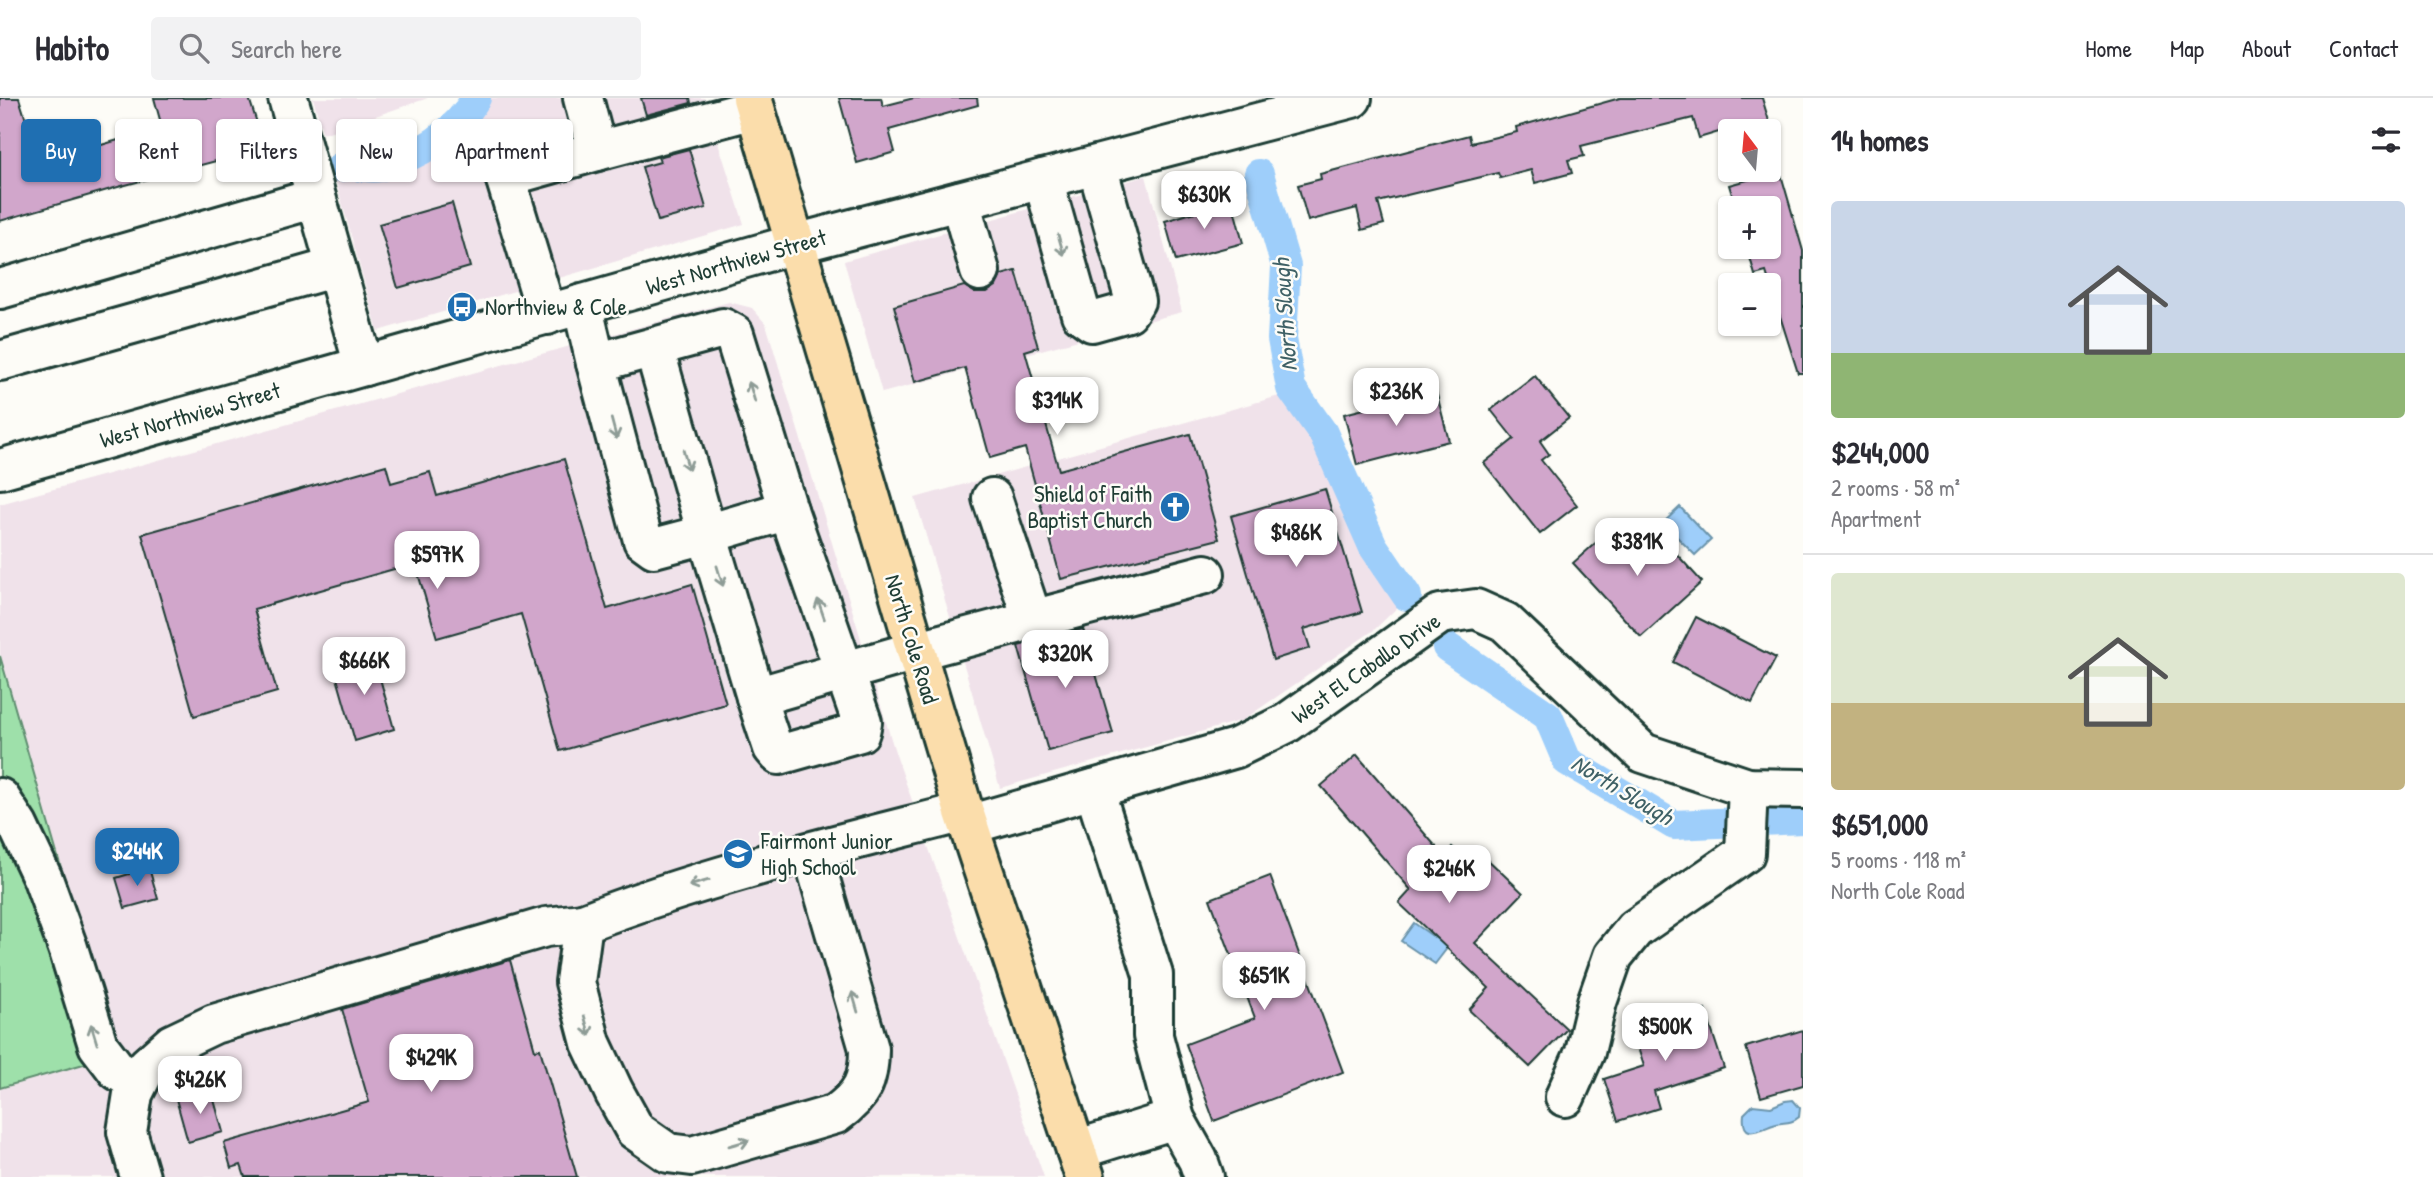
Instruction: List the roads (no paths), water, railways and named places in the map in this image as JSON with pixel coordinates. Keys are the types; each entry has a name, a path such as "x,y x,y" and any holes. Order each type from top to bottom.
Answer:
{"main road":[{"name":"North Cole Road","path":"754,104 966,819 1080,1164"}],"street":[{"path":"289,98 364,366"},
{"path":"583,98 597,151"},
{"name":"West Northview Street","path":"0,469 795,244 1352,98"},
{"path":"754,104 597,151 500,162 565,309 596,363 643,540 654,548 788,510"},
{"path":"1043,179 1081,314 1092,322 1128,312 1135,301 1097,166"},
{"path":"0,289 316,198"},
{"path":"960,201 980,271"},
{"path":"0,361 336,267"},
{"path":"596,363 723,328 734,334 788,510 862,722 860,732 779,755 773,748 707,534 654,348"},
{"path":"992,498 1033,621"},
{"path":"756,697 915,651 1205,574"},
{"name":"West El Caballo Drive","path":"138,1083 147,1066 172,1044 214,1024 546,927 583,923 649,898 812,852 1094,789 1236,748 1287,723 1440,614 1476,609 1505,622 1643,753 1748,788 1803,789"},
{"path":"1565,1097 1585,1052 1597,1002 1613,956 1635,929 1745,853 1748,788"},
{"path":"1094,789 1153,975 1153,1036 1175,1119 1198,1160 1204,1177"},
{"path":"0,798 18,826 43,878 98,1045 117,1070 138,1083 133,1094 127,1132 140,1177"},
{"path":"583,923 575,982 591,1043 635,1130 668,1153 692,1156 836,1114 853,1101 862,1088 869,1071 869,1049 812,852"},
{"path":"1080,1164 1175,1119"}],"water":[{"path":"1680,507 1711,540 1695,555 1663,523"},
{"path":"1414,923 1448,947 1435,964 1401,941"},
{"path":"1793,1100 1800,1108 1799,1117 1796,1119 1752,1132 1745,1128 1744,1114 1753,1105 1771,1107"}],"waterway":[{"name":"North Slough","path":"417,152 447,133 476,98"},
{"name":"North Slough","path":"1259,174 1286,266 1282,339 1291,388 1323,433 1373,546 1407,596"},
{"name":"North Slough","path":"1447,647 1548,716 1567,761 1674,825 1803,819"}],"place":[{"name":"Northview & Cole","path":"462,307"},
{"name":"Shield of Faith Baptist Church","path":"1175,507"},
{"name":"Fairmont Junior High School","path":"738,854"}]}
